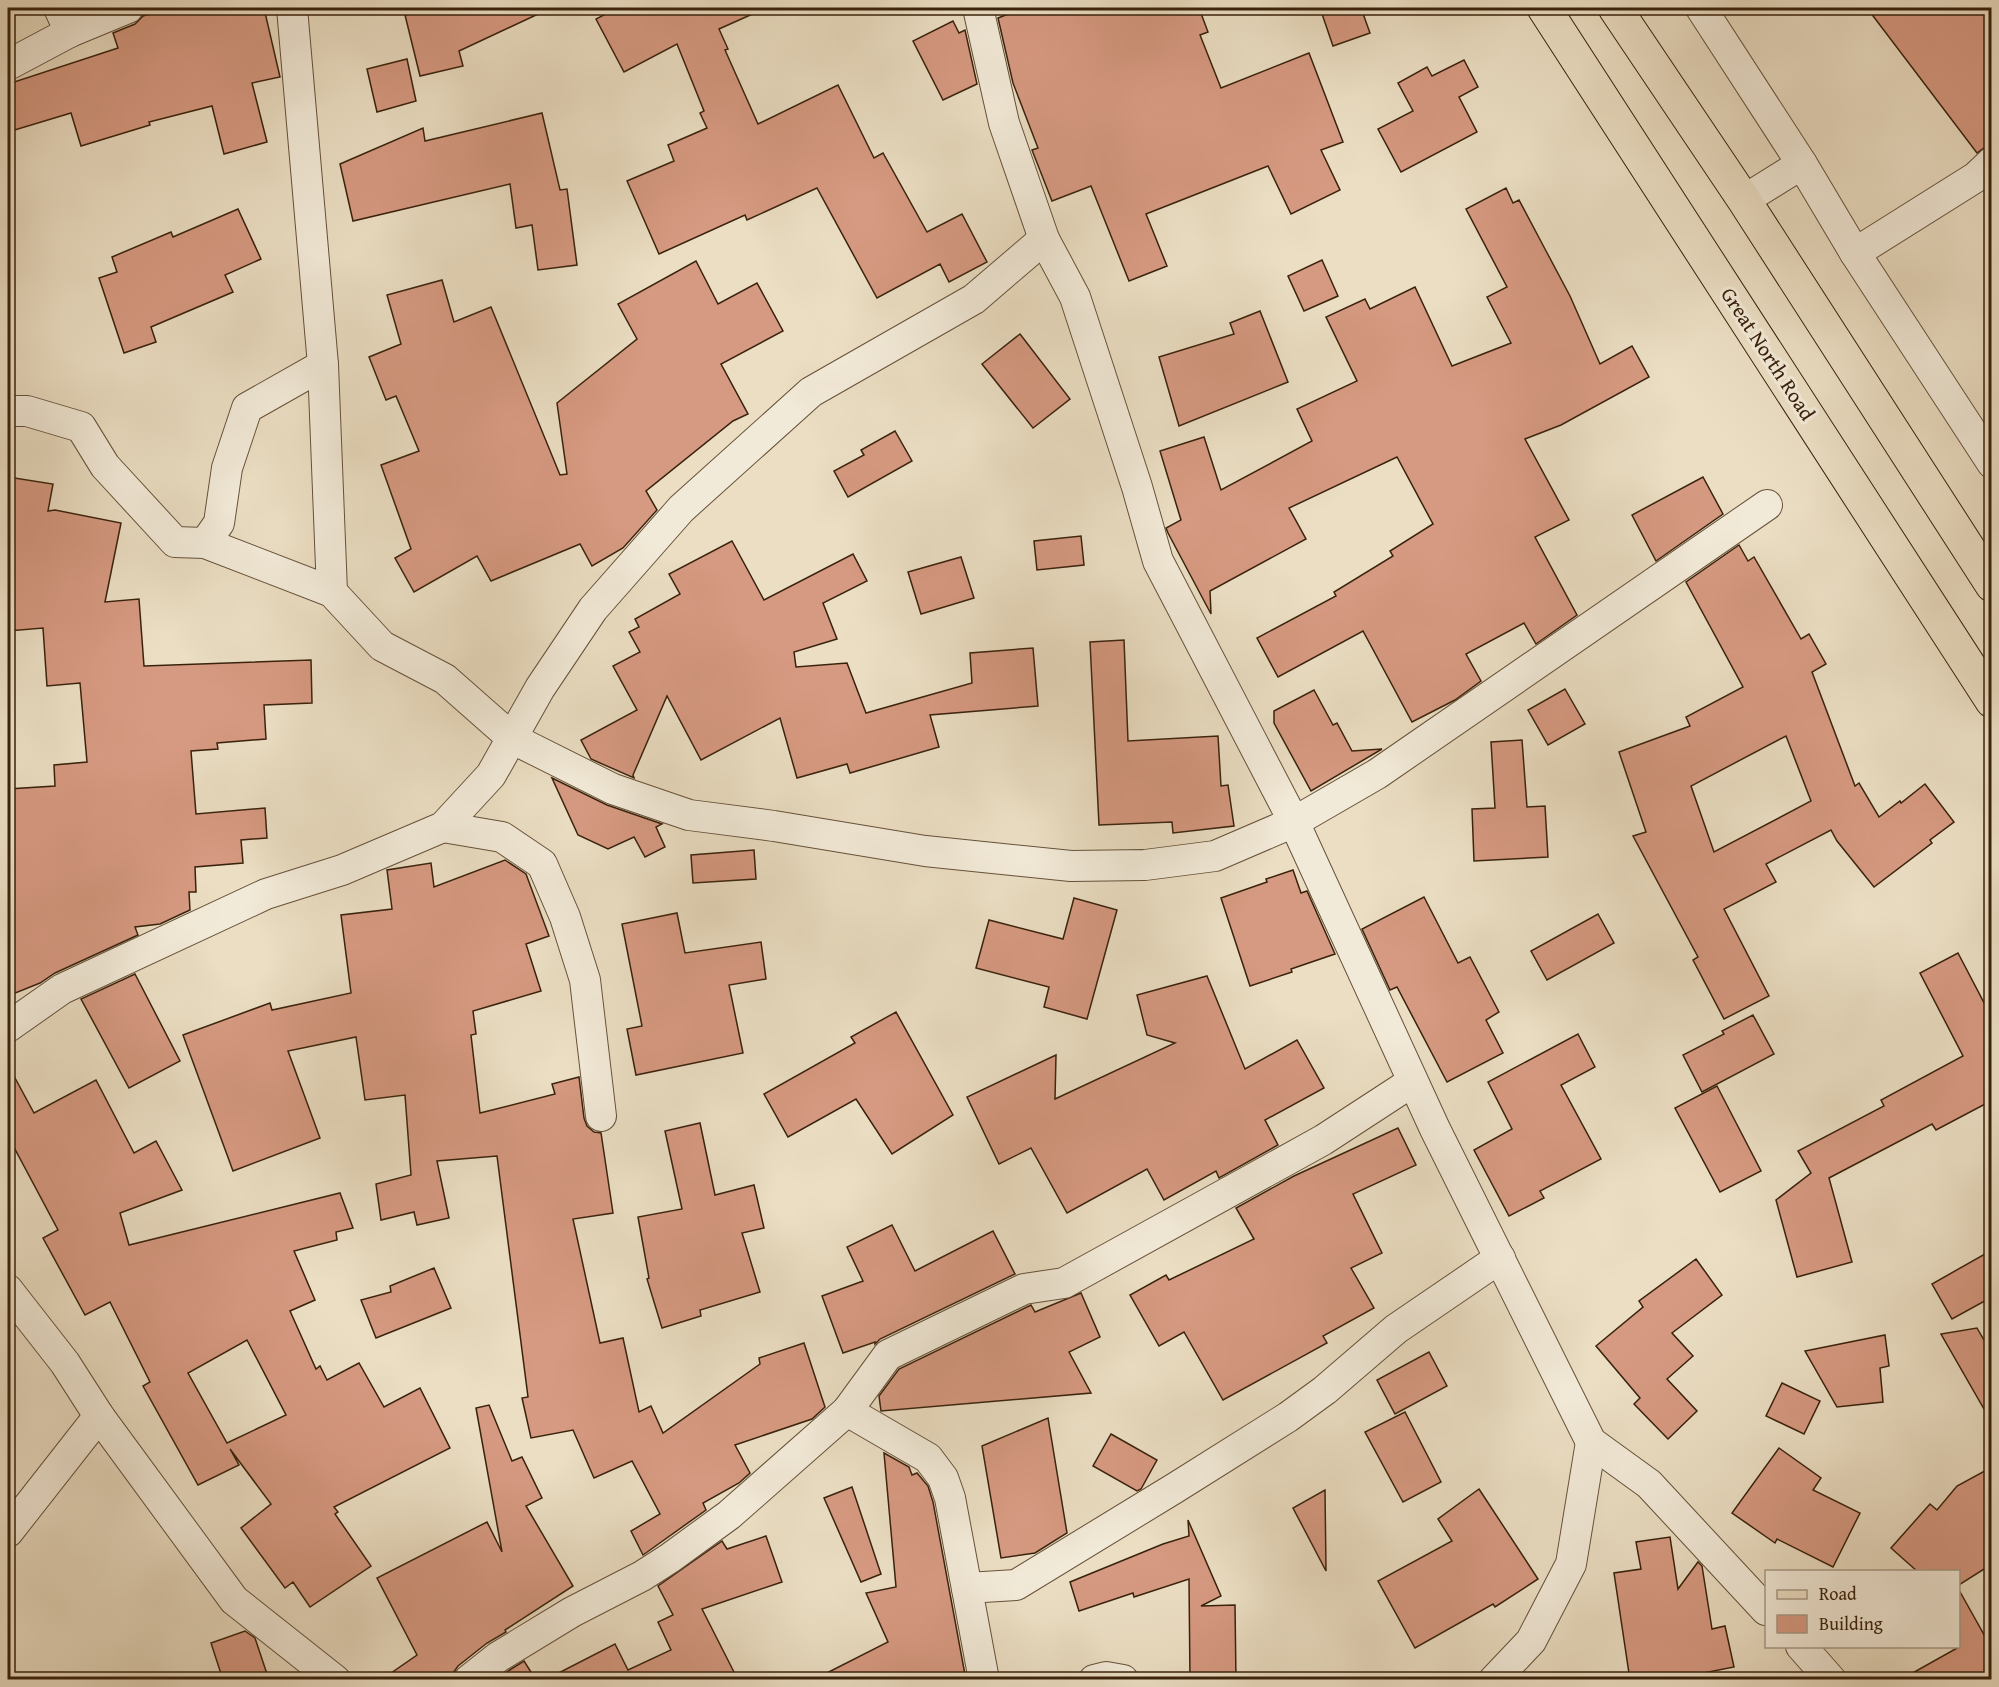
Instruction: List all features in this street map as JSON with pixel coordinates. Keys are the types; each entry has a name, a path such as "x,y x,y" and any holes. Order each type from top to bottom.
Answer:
{"main road":[{"name":"Great North Road","path":"1544,8 1992,701"},
{"path":"1615,8 1744,200 1992,585"}],"street":[{"path":"8,65 64,20 128,8"},
{"path":"292,8 323,365 332,592"},
{"path":"978,8 1004,123 1044,239 1075,297 1134,476 1158,561 1294,822 1413,1082 1591,1442 1649,1484 1765,1608"},
{"path":"1701,8 1802,165 1855,253 1992,463"},
{"path":"1855,253 1976,177 1992,162"},
{"path":"1744,200 1802,165"},
{"path":"8,1027 62,989 266,894 342,870 443,827 492,775 540,688 593,609 681,509 811,392 974,299 1044,239"},
{"path":"205,543 219,523 227,468 247,408 323,365"},
{"path":"8,411 27,411 81,427 105,466 174,542 205,543 332,592 382,646 445,679 513,739 614,789 689,815 774,826 925,851 1071,866 1145,866 1215,856 1294,822 1377,774 1767,505"},
{"path":"443,827 502,837 542,864 565,917 585,980 601,1116"},
{"path":"469,1680 498,1657 572,1612 642,1576 729,1515 847,1411 888,1355 1024,1289 1064,1282 1323,1140 1413,1082"},
{"path":"968,1588 1016,1585 1184,1482 1316,1397 1396,1329 1500,1258"},
{"path":"8,1290 65,1363 99,1416 234,1600 335,1680"},
{"path":"847,1411 928,1458 943,1478 950,1498 984,1680"},
{"path":"8,1532 99,1416"},
{"path":"1494,1680 1531,1641 1571,1564 1591,1442"},
{"path":"1802,1648 1831,1680"},
{"path":"1094,1680 1106,1677 1122,1680"}],"building":[{"path":"169,8 264,8 280,77 252,83 267,142 224,154 212,106 149,122 150,125 81,146 71,113 8,132 8,84 118,48 113,33 135,24 143,16"},
{"path":"438,8 551,8 459,51 463,66 420,76 405,15"},
{"path":"617,8 766,8 719,29 728,49 725,50 758,124 838,85 874,158 883,153 927,232 962,214 987,262 949,282 940,264 877,298 817,188 747,220 745,215 659,254 627,181 674,161 668,145 707,128 700,113 704,111 677,44 624,72 596,19"},
{"path":"1024,8 1199,8 1208,32 1200,35 1221,88 1309,53 1343,142 1321,150 1340,190 1291,214 1268,166 1146,214 1167,266 1129,281 1091,186 1052,201 1032,150 1038,148 1013,83 998,18"},
{"path":"1320,8 1361,8 1370,33 1333,46"},
{"path":"1867,8 1992,8 1992,145 1988,145 1977,153"},
{"path":"953,21 959,33 965,30 977,84 943,100 913,41"},
{"path":"407,59 416,101 377,112 367,69"},
{"path":"1464,60 1478,87 1459,97 1477,132 1401,172 1378,129 1413,111 1398,83 1427,67 1432,76"},
{"path":"542,113 560,190 567,189 577,265 538,270 532,225 516,228 510,184 353,221 340,164 423,128 425,141"},
{"path":"1506,188 1513,203 1519,200 1570,296 1600,364 1632,346 1649,377 1561,425 1525,439 1569,520 1535,537 1577,615 1536,644 1524,623 1466,654 1481,681 1455,700 1412,722 1363,631 1278,677 1257,638 1336,596 1334,592 1393,556 1390,551 1433,524 1397,457 1289,508 1306,539 1210,591 1211,614 1166,528 1181,520 1160,451 1204,437 1221,490 1312,441 1297,409 1357,381 1326,317 1365,299 1370,309 1415,287 1452,366 1511,343 1487,297 1507,287 1466,209"},
{"path":"238,209 261,259 225,275 233,292 151,327 156,342 124,353 99,278 117,272 112,257 171,232 173,237"},
{"path":"1322,260 1338,296 1304,311 1288,276"},
{"path":"696,261 718,304 757,283 783,331 721,364 748,414 733,421 646,491 657,510 623,548 592,566 580,544 491,581 477,556 414,592 395,558 411,549 381,465 419,451 396,396 386,400 369,357 401,344 387,295 442,280 454,322 491,307 560,475 567,474 557,403 637,339 618,304"},
{"path":"1260,311 1288,382 1179,426 1159,357 1234,334 1230,323"},
{"path":"1020,334 1070,399 1033,428 982,364"},
{"path":"895,431 912,461 848,497 834,471 864,455 861,450"},
{"path":"8,477 53,484 48,511 55,510 121,523 105,602 139,599 144,666 311,660 312,703 264,705 266,739 217,743 218,749 191,751 196,814 265,808 267,838 241,840 243,863 195,867 196,892 189,892 190,910 160,924 135,927 138,935 55,973 40,983 8,996 8,789 55,786 54,765 87,762 80,683 47,686 43,628 8,631"},
{"path":"1703,477 1723,514 1656,561 1632,515"},
{"path":"1081,536 1084,565 1037,570 1034,541"},
{"path":"732,541 764,600 853,554 867,581 823,603 837,639 794,652 796,667 847,663 866,713 972,683 970,653 1033,648 1038,706 930,715 939,747 850,773 847,764 797,778 780,718 701,760 667,696 633,775 634,778 591,759 581,740 637,710 613,666 640,652 629,632 639,627 635,619 680,594 669,574"},
{"path":"1739,545 1748,561 1754,557 1801,639 1809,634 1826,664 1812,672 1855,786 1859,783 1879,817 1925,784 1954,822 1930,840 1932,843 1874,887 1837,841 1831,830 1766,864 1776,882 1724,909 1769,996 1724,1019 1693,960 1698,957 1633,836 1646,832 1619,752 1690,726 1686,717 1743,687 1686,582","holes":["1786,736 1811,801 1714,852 1691,786"]},
{"path":"961,557 974,598 921,614 908,572"},
{"path":"1124,640 1128,741 1218,736 1221,786 1228,785 1234,826 1173,833 1172,822 1099,825 1090,642"},
{"path":"1565,689 1585,724 1548,745 1528,710"},
{"path":"1314,690 1333,725 1337,723 1352,751 1382,749 1311,791 1274,723 1274,711"},
{"path":"1522,740 1527,807 1545,806 1548,857 1474,861 1472,809 1495,808 1491,742"},
{"path":"552,778 607,805 662,824 656,827 665,847 645,857 634,837 608,849 578,835"},
{"path":"754,850 756,879 693,883 691,855"},
{"path":"505,860 526,874 549,936 526,944 541,991 473,1011 476,1034 471,1035 480,1113 555,1094 552,1084 579,1077 587,1126 594,1132 601,1133 613,1213 573,1219 600,1343 623,1338 639,1412 651,1406 663,1433 760,1364 759,1358 804,1343 825,1407 812,1419 735,1445 750,1473 739,1483 703,1503 706,1510 643,1555 631,1531 660,1514 632,1461 594,1478 573,1430 531,1438 522,1398 528,1397 497,1156 437,1161 449,1218 417,1225 414,1212 381,1220 376,1184 411,1175 405,1095 365,1100 356,1037 288,1051 320,1138 233,1171 183,1035 270,1003 272,1010 351,993 341,915 392,909 387,870 431,863 434,887"},
{"path":"1293,870 1301,893 1307,891 1335,954 1250,986 1221,898"},
{"path":"1424,897 1458,963 1470,957 1499,1012 1486,1020 1503,1053 1447,1082 1397,987 1390,990 1362,929"},
{"path":"1074,898 1117,910 1087,1019 1044,1007 1049,987 976,968 989,920 1063,939"},
{"path":"677,913 685,953 761,942 766,979 729,985 743,1053 636,1075 627,1029 642,1026 622,924"},
{"path":"1598,914 1614,943 1547,980 1531,951"},
{"path":"1958,953 1992,1018 1992,1111 1987,1103 1936,1130 1932,1124 1829,1178 1852,1262 1797,1277 1776,1200 1811,1173 1798,1151 1884,1106 1881,1100 1963,1056 1920,973"},
{"path":"135,974 180,1061 129,1088 81,999"},
{"path":"1207,976 1245,1069 1297,1040 1324,1088 1265,1120 1278,1145 1219,1178 1216,1171 1164,1200 1147,1169 1067,1213 1031,1148 999,1164 967,1097 1056,1055 1055,1099 1175,1043 1147,1035 1137,995"},
{"path":"896,1012 953,1115 892,1154 856,1099 788,1137 764,1094 855,1043 851,1037"},
{"path":"1753,1015 1774,1054 1702,1092 1683,1055 1724,1034 1722,1031"},
{"path":"1578,1034 1595,1067 1561,1085 1601,1159 1540,1191 1544,1198 1509,1216 1474,1150 1512,1129 1488,1082"},
{"path":"8,1065 34,1113 96,1080 134,1153 156,1141 182,1190 120,1213 129,1245 340,1193 353,1228 336,1232 337,1240 294,1251 315,1300 290,1311 316,1369 320,1366 327,1380 359,1363 384,1407 420,1388 450,1448 334,1507 338,1512 335,1514 371,1566 310,1607 293,1582 285,1588 241,1528 271,1504 230,1449 239,1465 198,1485 143,1386 150,1382 110,1302 85,1315 43,1238 58,1230 8,1136","holes":["247,1340 286,1415 227,1443 188,1373"]},
{"path":"1717,1086 1761,1171 1720,1192 1675,1108"},
{"path":"700,1123 715,1195 754,1185 764,1228 742,1233 760,1292 700,1310 701,1316 662,1328 647,1279 649,1278 638,1217 682,1209 665,1131"},
{"path":"1398,1128 1416,1165 1353,1194 1382,1253 1351,1268 1374,1308 1323,1336 1327,1343 1223,1400 1184,1332 1159,1346 1130,1295 1166,1275 1169,1280 1254,1239 1236,1208 1294,1176"},
{"path":"892,1225 915,1271 993,1231 1015,1274 880,1339 875,1344 875,1342 843,1353 822,1296 863,1281 847,1247"},
{"path":"1992,1250 1992,1297 1952,1319 1932,1284"},
{"path":"1696,1259 1722,1295 1672,1333 1693,1356 1667,1379 1697,1411 1668,1439 1634,1404 1640,1398 1596,1346 1643,1307 1639,1301"},
{"path":"434,1268 451,1308 376,1338 361,1300 391,1292 390,1286"},
{"path":"1081,1293 1100,1337 1069,1352 1091,1393 881,1411 879,1396 899,1369 1031,1305 1035,1312"},
{"path":"1977,1328 1992,1354 1992,1423 1941,1334"},
{"path":"1885,1335 1889,1366 1880,1368 1883,1402 1837,1407 1805,1351"},
{"path":"1429,1352 1447,1386 1395,1414 1377,1380"},
{"path":"1782,1383 1820,1401 1804,1434 1766,1416"},
{"path":"489,1405 512,1461 522,1457 542,1498 526,1506 573,1586 487,1643 458,1666 453,1673 452,1680 381,1680 417,1655 377,1578 487,1522 502,1552 476,1408"},
{"path":"1405,1412 1441,1482 1403,1502 1365,1432"},
{"path":"1048,1418 1067,1533 1035,1553 1001,1558 982,1446"},
{"path":"1111,1434 1157,1460 1141,1489 1137,1491 1093,1466"},
{"path":"1779,1448 1821,1478 1813,1490 1860,1513 1833,1567 1777,1539 1775,1543 1732,1513"},
{"path":"884,1453 909,1467 912,1475 917,1473 928,1486 933,1502 966,1680 813,1680 888,1642 866,1593 896,1587"},
{"path":"1992,1467 1992,1564 1960,1584 1960,1570 1916,1570 1891,1548 1930,1504 1937,1510 1957,1486"},
{"path":"852,1487 881,1574 861,1582 824,1498"},
{"path":"1479,1489 1538,1579 1495,1607 1493,1604 1415,1648 1378,1581 1452,1541 1438,1519"},
{"path":"1325,1490 1326,1571 1293,1508"},
{"path":"1188,1520 1221,1596 1201,1606 1235,1605 1236,1680 1190,1680 1189,1579 1134,1597 1133,1593 1079,1611 1070,1582 1163,1544 1189,1536"},
{"path":"766,1536 782,1582 702,1609 738,1680 545,1680 615,1644 628,1670 671,1650 658,1622 673,1615 658,1586 722,1541 727,1549"},
{"path":"1670,1537 1678,1589 1698,1562 1702,1566 1712,1629 1725,1626 1734,1667 1668,1680 1630,1680 1614,1573 1641,1569 1636,1542"},
{"path":"1960,1592 1992,1649 1992,1680 1900,1680 1960,1648"},
{"path":"245,1631 255,1638 269,1680 223,1680 211,1643"},
{"path":"524,1661 536,1680 497,1680 508,1671"}]}
